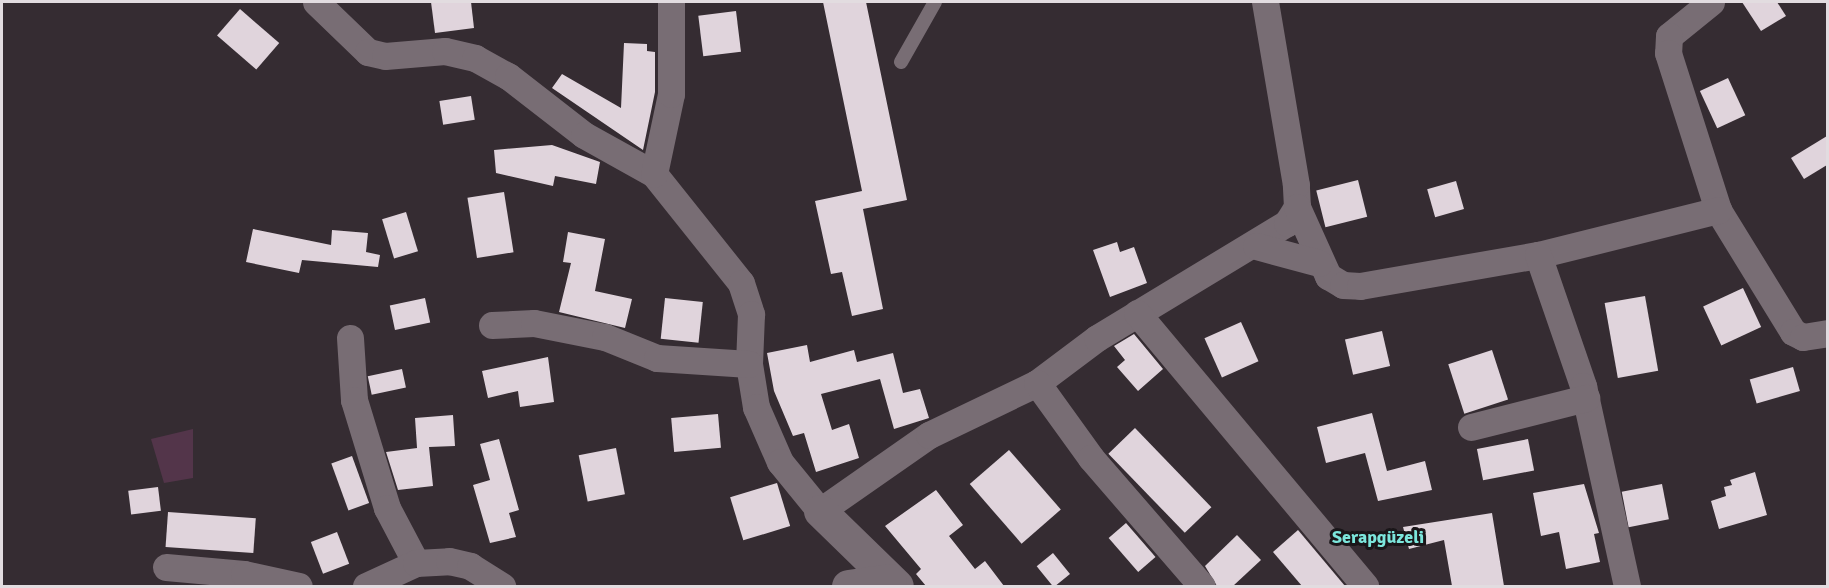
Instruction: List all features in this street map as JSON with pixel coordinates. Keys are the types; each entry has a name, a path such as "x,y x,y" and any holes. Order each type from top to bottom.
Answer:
{"street":[{"path":"316,2 368,52 385,56 445,51 475,58 508,76 584,135 654,174 741,284 751,314 748,364 769,443 820,511 894,583"},
{"path":"654,174 671,94 670,2"},
{"path":"1265,2 1297,207 1319,263 1343,285 1360,286 1538,255 1718,210"},
{"path":"1711,2 1669,36 1668,53 1718,210 1793,332 1803,337 1827,333"},
{"path":"820,511 929,435 1037,383 1137,313 1256,246 1287,223 1297,207"},
{"path":"1256,246 1319,263"},
{"path":"1538,255 1586,398 1627,586"},
{"path":"1137,313 1365,586"},
{"path":"492,325 534,323 606,337 657,358 748,364"},
{"path":"350,338 354,400 387,508 416,563"},
{"path":"1037,383 1091,458 1202,586"},
{"path":"1471,427 1586,398"},
{"path":"366,586 416,563 470,566 502,586"},
{"path":"166,567 244,574 299,586"},
{"path":"848,586 894,583"}],"lane":[{"path":"901,62 935,2"}],"shaded area":[{"path":"193,429 193,478 164,483 151,439"}],"building":[{"path":"431,2 471,2 474,28 435,33"},
{"path":"823,2 866,2 907,200 863,209 883,309 852,316 842,272 831,274 815,201 862,191"},
{"path":"1742,2 1777,2 1786,16 1761,31"},
{"path":"240,9 279,43 256,70 217,35"},
{"path":"736,11 741,52 703,56 698,16"},
{"path":"624,43 647,44 647,51 655,52 655,92 643,150 552,88 562,74 621,108"},
{"path":"1728,78 1745,115 1717,128 1700,91"},
{"path":"471,96 475,120 443,125 439,101"},
{"path":"1827,136 1827,165 1804,179 1791,158"},
{"path":"552,145 600,162 596,184 555,176 553,186 496,173 494,150"},
{"path":"1358,180 1367,217 1325,227 1316,190"},
{"path":"1456,181 1464,209 1435,217 1427,189"},
{"path":"504,192 514,252 477,258 467,198"},
{"path":"406,212 418,251 394,259 382,219"},
{"path":"253,229 331,245 332,230 368,233 366,252 380,255 378,267 302,260 299,273 246,262"},
{"path":"568,232 605,239 595,291 632,299 625,328 559,312 571,263 563,262"},
{"path":"1117,242 1120,252 1134,247 1147,283 1110,297 1093,250"},
{"path":"1743,288 1761,327 1721,346 1703,307"},
{"path":"1645,296 1658,371 1618,378 1605,303"},
{"path":"425,298 430,322 395,330 390,305"},
{"path":"665,298 703,302 699,343 661,339"},
{"path":"1241,322 1258,361 1222,378 1204,338"},
{"path":"1382,331 1390,366 1353,375 1345,340"},
{"path":"1134,334 1163,369 1138,391 1117,367 1125,360 1114,346"},
{"path":"807,345 810,362 854,350 857,362 893,353 903,393 920,389 929,418 894,429 880,379 821,394 832,430 849,424 859,458 816,472 804,433 793,436 774,391 767,353"},
{"path":"1492,350 1508,399 1464,414 1448,364"},
{"path":"548,357 554,402 520,407 518,391 488,398 482,371"},
{"path":"1793,367 1800,391 1757,403 1750,379"},
{"path":"402,369 406,388 372,395 368,376"},
{"path":"1372,413 1387,471 1425,461 1432,490 1378,501 1365,453 1326,463 1317,427"},
{"path":"718,414 721,448 674,452 671,418"},
{"path":"453,415 455,446 429,447 433,486 398,490 386,452 425,447 417,448 415,418"},
{"path":"1135,428 1211,507 1185,533 1108,454"},
{"path":"499,439 519,510 509,513 516,537 490,543 473,485 490,480 480,444"},
{"path":"1528,439 1534,470 1483,480 1477,449"},
{"path":"616,448 625,494 588,501 579,455"},
{"path":"1009,450 1061,510 1022,544 970,484"},
{"path":"352,456 369,503 348,511 331,464"},
{"path":"1755,472 1767,515 1719,529 1711,501 1726,496 1724,487 1732,485 1730,480"},
{"path":"777,483 790,526 743,540 730,497"},
{"path":"1584,484 1599,533 1594,534 1600,562 1566,569 1559,532 1541,536 1533,493"},
{"path":"1662,484 1669,519 1629,527 1622,492"},
{"path":"158,487 161,511 131,514 128,491"},
{"path":"936,490 963,525 949,536 975,569 985,561 1004,586 926,586 916,574 921,569 885,526"},
{"path":"168,512 256,518 253,553 166,547"},
{"path":"1492,513 1504,586 1452,586 1444,540 1409,549 1403,527"},
{"path":"1126,523 1156,557 1138,572 1109,538"},
{"path":"1298,530 1345,586 1302,586 1273,552"},
{"path":"337,532 349,564 323,574 311,542"},
{"path":"1237,535 1261,560 1233,586 1217,586 1205,566"},
{"path":"1053,553 1070,574 1053,586 1037,566"}],"district":[{"name":"Serapgüzeli","path":"1378,537"}]}
